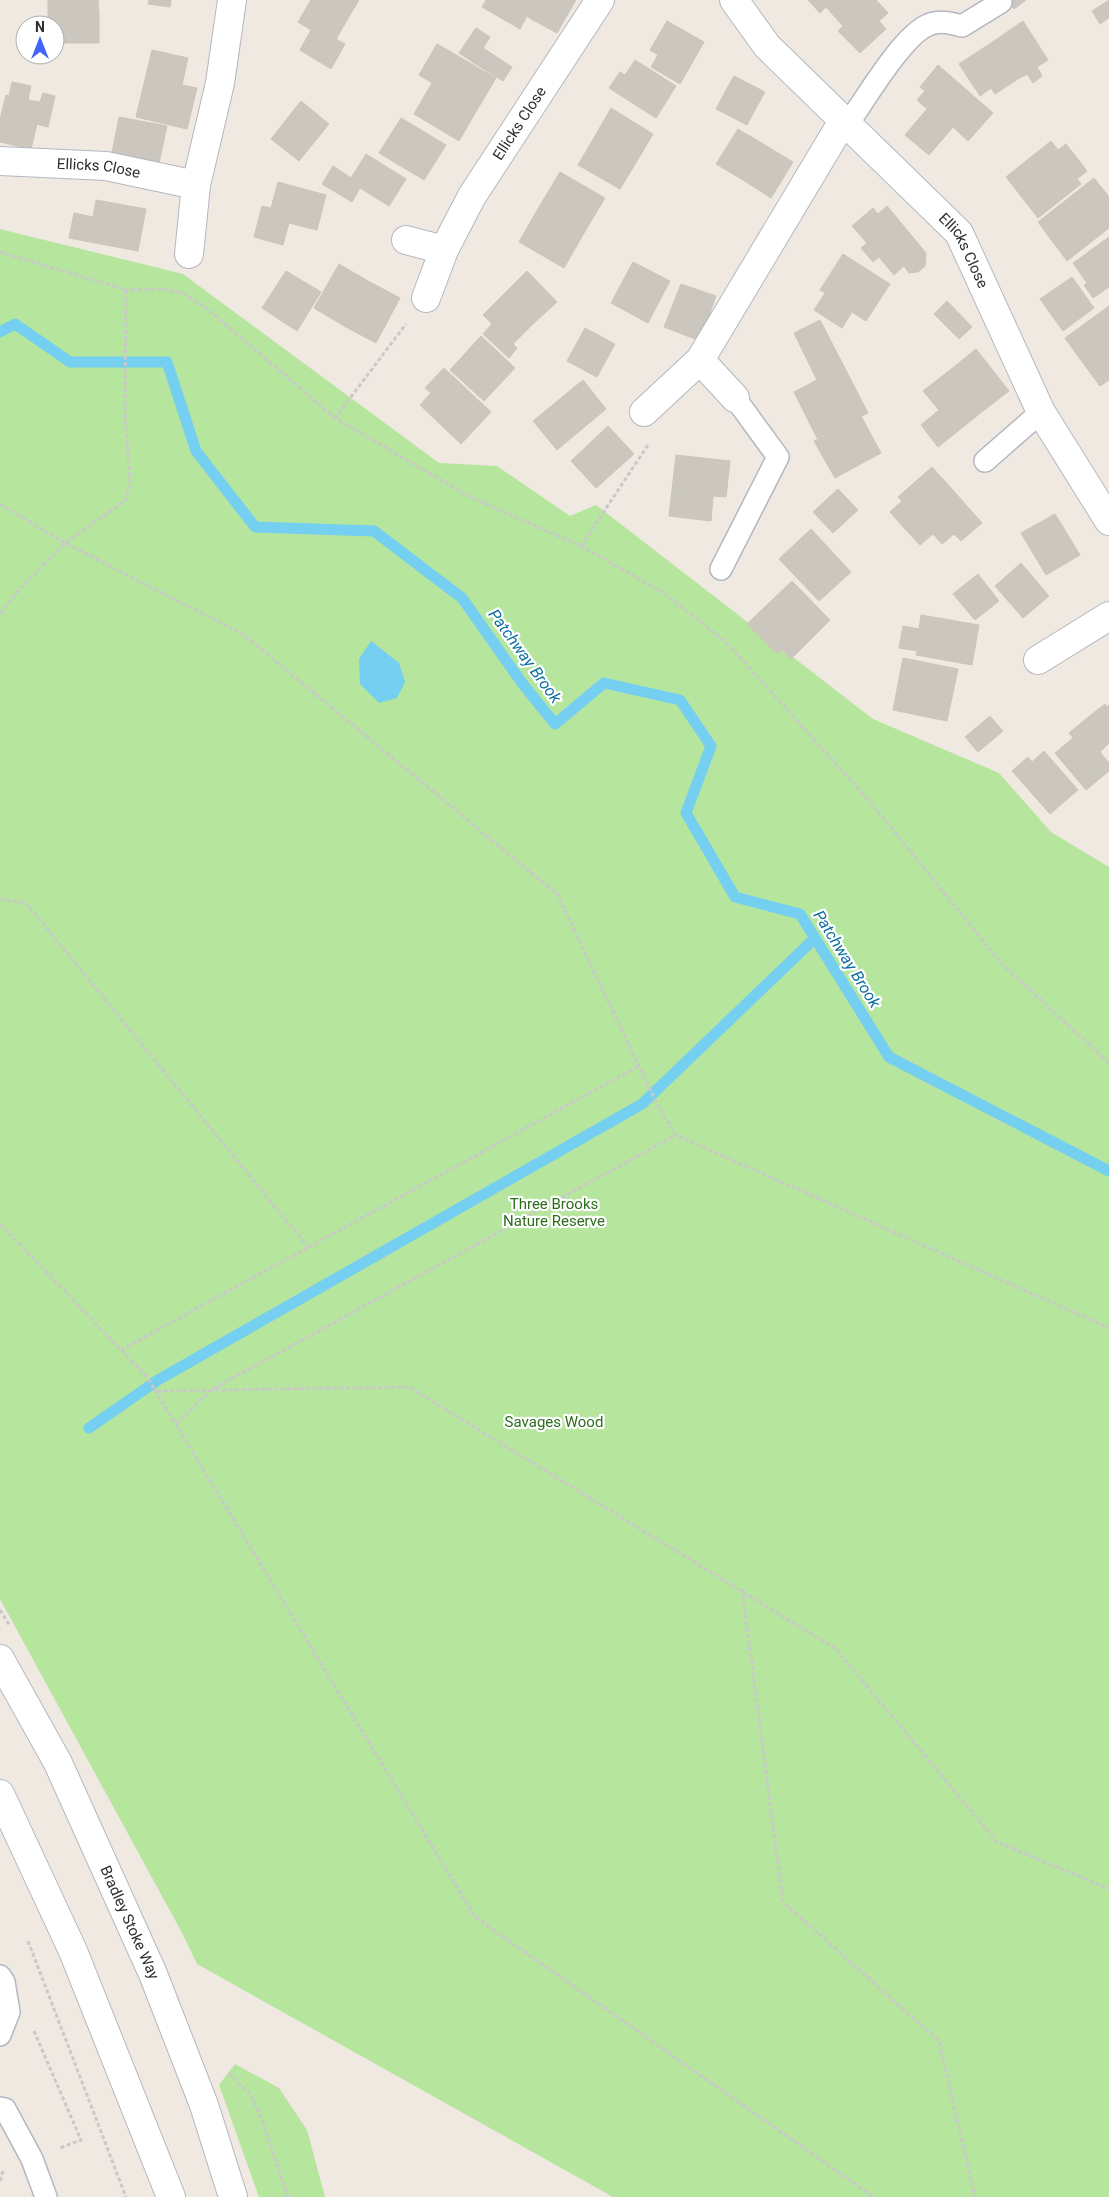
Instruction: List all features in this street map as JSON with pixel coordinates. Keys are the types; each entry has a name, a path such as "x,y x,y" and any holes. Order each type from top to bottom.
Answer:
{"street":[{"path":"189,254 196,185 220,83 232,0"},
{"name":"Ellicks Close","path":"426,298 444,250 472,196 600,0"},
{"name":"Ellicks Close","path":"734,0 767,46 959,233 1041,412 1109,521"},
{"path":"644,412 700,360 845,123"},
{"name":"Ellicks Close","path":"0,161 106,166 196,185"},
{"path":"406,240 444,250"},
{"path":"700,360 735,398"},
{"path":"1038,660 1109,616"},
{"name":"Bradley Stoke Way","path":"0,1660 58,1763 153,1974 204,2105 233,2197"},
{"path":"0,1794 73,1951 171,2197"}],"lane":[{"path":"845,123 912,35 929,24 947,22 962,26 1001,2"},
{"path":"721,569 778,458 735,398"},
{"path":"985,461 1041,412"},
{"path":"0,1976 4,1982 9,2012 0,2035"},
{"path":"0,2108 5,2109 32,2159 46,2197"}],"path":[{"path":"0,252 126,290 162,289 183,293 205,307 335,418 470,497 581,546 664,592 726,642 872,804 1000,962 1109,1064"},
{"path":"0,614 18,591 65,543 125,501 130,482 125,413 126,290"},
{"path":"335,418 426,298"},
{"path":"581,546 653,437 644,412"},
{"path":"0,504 65,543 244,636 557,894 657,1104 676,1135 1109,1328"},
{"path":"0,899 26,903 308,1247"},
{"path":"121,1350 639,1066"},
{"path":"176,1424 211,1390 676,1135"},
{"path":"0,1224 147,1377 475,1918 874,2197"},
{"path":"156,1391 409,1387 836,1648 997,1842 1109,1889"},
{"path":"742,1589 783,1902 939,2041 976,2197"},
{"path":"28,1940 126,2197"},
{"path":"0,2181 4,2171 81,2140 31,2024"}],"green space":[{"name":"Savages Wood","path":"0,229 183,274 439,463 497,466 570,516 596,505 873,719 999,773 1051,832 1109,867 1109,2197 613,2197 197,1964 181,1931 0,1599"},
{"path":"235,2064 279,2088 307,2130 325,2197 259,2197 219,2085"}],"water":[{"path":"371,641 399,663 405,682 397,698 379,703 360,684 359,659"}],"building":[{"path":"48,0 98,0 99,14 48,14"},
{"path":"149,0 171,0 170,7 148,4"},
{"path":"311,0 324,0 350,15 336,39 345,44 331,69 300,50 311,30 298,22"},
{"path":"324,0 359,0 350,15"},
{"path":"486,0 542,0 531,19 527,16 520,29 482,7"},
{"path":"542,0 576,0 557,33 531,19"},
{"path":"808,0 850,0 833,15 826,7 820,13"},
{"path":"850,0 876,0 888,13 879,21 886,29 860,53 838,31 843,26 833,15"},
{"path":"1007,0 1026,0 1014,9"},
{"path":"1109,0 1109,18 1100,24 1092,11"},
{"path":"99,14 99,43 65,43 65,15 48,15"},
{"path":"667,21 704,42 680,84 651,67 658,55 650,50"},
{"path":"1023,21 1048,60 1037,67 1042,76 1033,83 1027,74 1018,79 994,41"},
{"path":"476,28 490,37 474,63 459,53"},
{"path":"994,41 1018,79 995,94 991,88 980,96 959,64"},
{"path":"437,44 496,78 477,110 419,75"},
{"path":"483,48 512,67 503,81 474,63"},
{"path":"152,50 188,58 182,85 197,88 187,129 136,117"},
{"path":"635,60 676,86 656,118 609,88 620,72 625,75"},
{"path":"938,65 993,113 968,141 953,127 929,155 905,135 927,109 917,100 925,91 920,87"},
{"path":"734,76 765,92 756,108 725,92"},
{"path":"12,82 31,86 28,100 40,102 43,93 55,96 48,127 37,124 31,149 0,142 0,120 6,95 9,96"},
{"path":"432,83 477,110 459,141 414,114"},
{"path":"725,92 756,108 747,125 716,109"},
{"path":"301,101 329,124 299,161 271,139"},
{"path":"611,108 653,134 637,161 595,136"},
{"path":"119,117 167,126 158,168 111,158"},
{"path":"401,118 446,145 424,180 379,153"},
{"path":"738,129 765,145 743,180 716,164"},
{"path":"595,136 637,161 620,189 578,165"},
{"path":"1051,141 1058,150 1066,144 1087,171 1077,179 1081,184 1038,218 1006,177"},
{"path":"765,145 793,162 771,198 743,180"},
{"path":"366,154 406,179 389,206 360,188 352,202 322,184 333,166 351,178"},
{"path":"560,172 605,198 584,233 539,207"},
{"path":"1094,178 1109,197 1109,228 1067,261 1038,222"},
{"path":"278,182 326,195 317,230 289,223 283,245 254,237 262,206 271,208"},
{"path":"96,200 146,209 138,251 69,238 74,213 93,217"},
{"path":"887,206 926,253 925,266 918,272 909,273 904,266 894,275 879,257 873,262 861,248 867,243 852,226 873,208 878,214"},
{"path":"539,207 584,233 564,268 519,242"},
{"path":"1109,237 1109,287 1093,298 1084,285 1087,283 1073,263"},
{"path":"843,254 890,284 866,321 852,312 842,328 814,310 825,293 820,290"},
{"path":"633,262 670,281 648,323 611,303"},
{"path":"339,264 368,281 344,326 314,308"},
{"path":"286,271 321,292 297,331 262,308"},
{"path":"527,271 557,302 533,324 503,295"},
{"path":"1072,277 1094,308 1079,319 1056,288"},
{"path":"368,281 400,298 376,343 344,326"},
{"path":"681,284 716,296 700,341 664,327"},
{"path":"1056,288 1079,319 1063,331 1040,299"},
{"path":"503,295 533,324 513,344 517,348 509,358 483,334 492,324 483,315"},
{"path":"947,301 972,327 959,339 934,314"},
{"path":"1109,306 1109,344 1083,363 1065,338"},
{"path":"820,320 868,413 817,438 794,392 817,380 794,333"},
{"path":"585,328 615,344 597,377 567,361"},
{"path":"481,336 515,368 484,401 450,370"},
{"path":"1109,344 1109,380 1100,386 1083,363"},
{"path":"976,349 1009,391 983,411 950,370"},
{"path":"444,368 491,412 461,444 420,405 431,393 425,388"},
{"path":"950,370 983,411 938,447 921,425 939,410 923,391"},
{"path":"583,380 606,409 557,450 533,421"},
{"path":"861,416 881,453 835,478 814,441"},
{"path":"608,426 634,454 596,488 571,461"},
{"path":"676,455 730,461 726,497 713,496 711,521 669,516"},
{"path":"932,467 951,488 905,529 890,512 902,501 898,497"},
{"path":"951,488 982,523 961,541 954,534 942,544 933,534 920,545 905,529"},
{"path":"838,489 858,510 833,533 813,512"},
{"path":"1055,514 1080,555 1046,575 1021,533"},
{"path":"811,529 851,572 819,601 779,559"},
{"path":"1021,563 1049,596 1023,618 995,586"},
{"path":"978,574 999,601 975,620 953,594"},
{"path":"792,581 830,620 791,659 782,650 777,654 747,624"},
{"path":"921,615 979,625 972,665 916,655 917,651 899,648 903,626 919,629"},
{"path":"903,658 958,669 947,721 893,710"},
{"path":"1105,704 1107,707 1109,705 1109,743 1087,718"},
{"path":"990,716 1003,731 978,752 965,737"},
{"path":"1087,718 1109,743 1100,752 1109,763 1109,771 1086,790 1055,753 1073,738 1069,733"},
{"path":"1044,751 1078,790 1050,814 1012,771 1028,757 1032,762"}],"waterway":[{"name":"Patchway Brook","path":"0,332 15,324 70,362 167,362 196,451 255,527 374,531 462,598 522,683 555,724 604,683 680,700 711,746 686,813 735,897 800,914 889,1057 1109,1171"},
{"path":"89,1428 158,1380 642,1104 815,938"}],"park label":[{"name":"Three Brooks Nature Reserve","path":"554,1212"}]}
